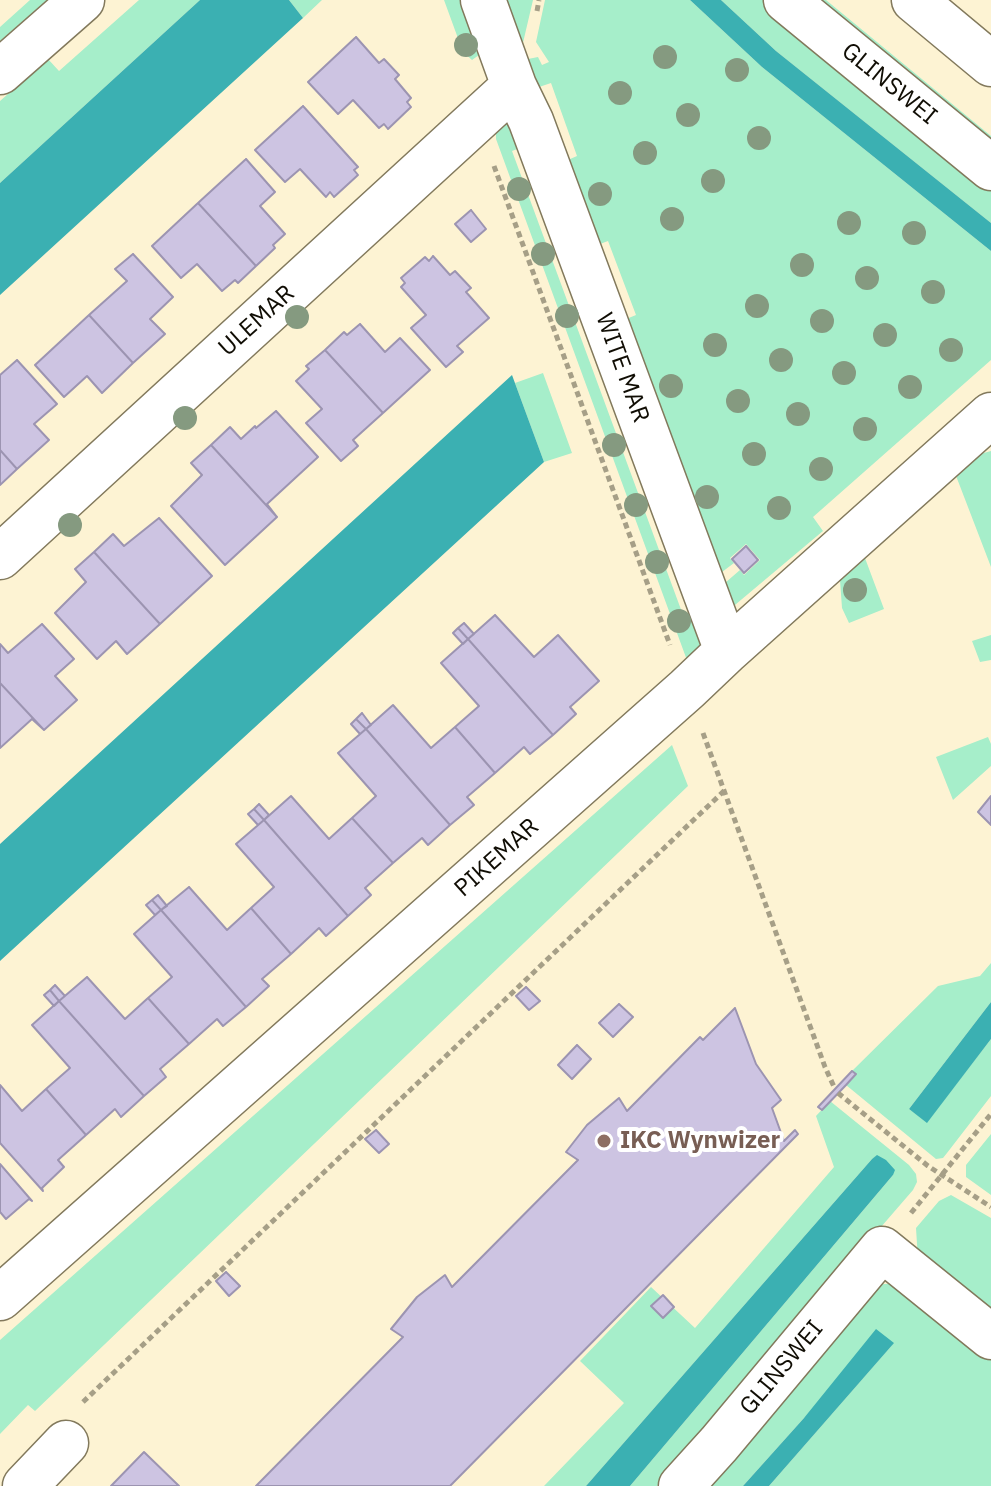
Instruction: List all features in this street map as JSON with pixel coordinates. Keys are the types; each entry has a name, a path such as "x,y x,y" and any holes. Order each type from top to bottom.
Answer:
{"street":[{"path":"0,72 82,0"},
{"name":"WITE MAR","path":"483,0 514,86 531,121 727,651"},
{"name":"GLINSWEI","path":"786,0 991,168"},
{"path":"914,0 991,64"},
{"name":"ULEMAR","path":"0,557 514,86"},
{"name":"PIKEMAR","path":"0,1298 853,538 898,514 991,415"},
{"name":"GLINSWEI","path":"681,1486 882,1249 991,1337"},
{"path":"25,1486 74,1424"}],"path":[{"path":"476,120 825,1067 837,1091 928,1166 991,1207"},
{"path":"74,1424 725,790"},
{"path":"943,1175 991,1114"}],"green space":[{"path":"30,0 47,0 0,41 0,27"},
{"path":"139,0 200,0 0,183 0,101 48,59 59,71"},
{"path":"289,0 322,0 303,18"},
{"path":"444,0 461,0 479,55 472,60 463,52"},
{"path":"501,0 533,0 522,47"},
{"path":"545,0 690,0 762,67 991,251 991,360 813,517 823,531 729,610 718,589 740,570 744,575 760,560 746,544 730,558 734,563 714,578 619,322 636,315 608,241 592,247 561,163 577,156 551,83 533,89 523,60 538,57 542,65 549,62 536,42"},
{"path":"721,0 769,0 991,181 991,223 776,51"},
{"path":"800,0 826,0 991,136 991,155"},
{"path":"502,125 511,125 525,146 512,151 683,615 696,611 706,642 688,663 496,139 496,131"},
{"path":"543,373 572,453 544,462 515,383"},
{"path":"991,451 991,567 953,468 966,458"},
{"path":"862,550 884,609 849,623 842,608 840,580 844,568"},
{"path":"991,635 991,660 980,662 972,641"},
{"path":"988,737 991,766 953,800 936,757"},
{"path":"672,745 688,786 35,1411 28,1405 0,1434 0,1340"},
{"path":"991,963 991,1002 909,1109 927,1122 991,1039 991,1096 943,1158 936,1159 846,1085 855,1075 852,1071 938,986 980,976"},
{"path":"830,1101 909,1165 916,1174 917,1182 913,1190 657,1486 630,1486 893,1175 877,1156 586,1486 544,1486 624,1403 580,1361 651,1287 695,1328 834,1167 816,1116"},
{"path":"991,1134 991,1195 966,1177 966,1165"},
{"path":"951,1195 991,1218 991,1319 918,1260 916,1228 939,1201"},
{"path":"901,1283 991,1355 991,1486 769,1486 893,1344 804,1418 743,1486 700,1486 870,1285"}],"water":[{"path":"200,0 289,0 303,18 0,295 0,183"},
{"path":"690,0 721,0 776,51 991,223 991,251 762,67"},
{"path":"512,375 544,462 0,961 0,844"},
{"path":"991,1002 991,1039 927,1123 909,1109"},
{"path":"877,1155 895,1170 893,1175 630,1486 586,1486 872,1159"},
{"path":"876,1329 894,1343 769,1486 743,1486 804,1418"}],"building":[{"path":"356,37 379,63 384,59 399,75 395,79 411,98 407,102 411,107 388,129 384,124 379,128 353,100 338,114 308,82"},
{"path":"303,106 358,167 354,170 358,175 334,197 330,192 326,197 300,169 285,182 255,150"},
{"path":"246,159 275,192 260,206 285,234 256,266 198,203"},
{"path":"198,203 256,266 238,283 235,280 222,291 197,264 181,278 152,246"},
{"path":"471,210 486,229 471,242 455,224"},
{"path":"133,254 173,297 150,319 165,334 133,363 89,315 127,281 115,269"},
{"path":"433,256 450,275 455,271 471,288 466,292 489,318 457,346 463,352 446,367 411,328 426,315 401,287 405,283 401,278 425,257 429,261"},
{"path":"89,315 133,363 102,393 87,376 64,397 35,365"},
{"path":"360,324 385,352 400,338 430,370 383,413 325,350 344,332 347,335"},
{"path":"325,350 383,413 353,440 358,446 341,461 306,423 322,409 296,381 309,369 306,366"},
{"path":"17,360 57,404 34,424 49,440 17,469 0,450 0,375"},
{"path":"276,411 318,457 267,504 277,517 211,445 230,427 241,439"},
{"path":"211,445 277,517 225,565 171,506 202,475 191,463"},
{"path":"0,450 17,469 0,485"},
{"path":"159,518 212,576 160,624 94,552 113,534 124,546"},
{"path":"746,546 758,560 744,573 732,559"},
{"path":"94,552 160,624 127,654 116,641 97,659 55,613 86,582 75,569"},
{"path":"495,615 534,657 558,635 599,681 570,707 576,714 553,735 468,639"},
{"path":"464,623 474,634 468,639 458,628"},
{"path":"42,624 74,659 55,676 77,700 44,730 0,683 0,644 8,653"},
{"path":"458,628 468,639 463,644 453,633"},
{"path":"468,639 553,735 530,754 524,747 495,773 455,727 479,706 441,663"},
{"path":"0,683 44,730 32,719 0,748"},
{"path":"393,705 431,748 455,727 495,773 467,797 474,805 450,825 366,729"},
{"path":"362,713 371,725 366,729 356,719"},
{"path":"356,719 366,729 360,734 351,724"},
{"path":"366,729 450,825 428,845 422,838 393,863 352,818 376,796 338,753"},
{"path":"291,796 329,839 352,818 393,863 365,888 371,895 348,916 264,820"},
{"path":"991,796 991,825 978,812"},
{"path":"259,804 269,815 264,820 254,809"},
{"path":"254,809 264,820 258,825 248,814"},
{"path":"264,820 348,916 326,936 319,928 291,954 251,908 274,887 236,844"},
{"path":"189,887 227,930 251,908 291,954 262,979 269,986 246,1007 161,910"},
{"path":"158,895 167,906 161,910 152,900"},
{"path":"152,900 161,910 155,915 146,905"},
{"path":"161,910 246,1007 223,1026 217,1019 189,1044 148,998 172,977 134,934"},
{"path":"87,977 125,1019 148,998 189,1044 160,1069 166,1077 144,1096 59,1001"},
{"path":"55,985 65,996 59,1001 50,990"},
{"path":"526,987 540,1001 529,1010 516,996"},
{"path":"50,990 59,1001 54,1006 44,995"},
{"path":"59,1001 144,1096 121,1117 115,1109 86,1135 46,1089 70,1068 32,1025"},
{"path":"619,1004 633,1017 613,1037 599,1023"},
{"path":"735,1008 756,1064 781,1100 772,1108 784,1141 795,1130 798,1134 450,1486 256,1486 403,1337 391,1329 417,1297 445,1275 452,1287 578,1160 566,1152 587,1125 619,1098 627,1111 700,1037 703,1040"},
{"path":"577,1045 591,1059 572,1079 558,1065"},
{"path":"852,1071 856,1074 846,1085 822,1110 818,1107"},
{"path":"0,1085 22,1111 46,1089 86,1135 58,1160 64,1167 42,1188 43,1191 0,1143"},
{"path":"376,1130 389,1144 379,1153 365,1139"},
{"path":"0,1164 32,1201 29,1199 6,1219 0,1212"},
{"path":"226,1272 240,1286 229,1296 216,1281"},
{"path":"663,1295 674,1307 663,1318 651,1306"},
{"path":"144,1452 179,1486 111,1486"}],"place":[{"name":"IKC Wynwizer","path":"604,1141"}]}
